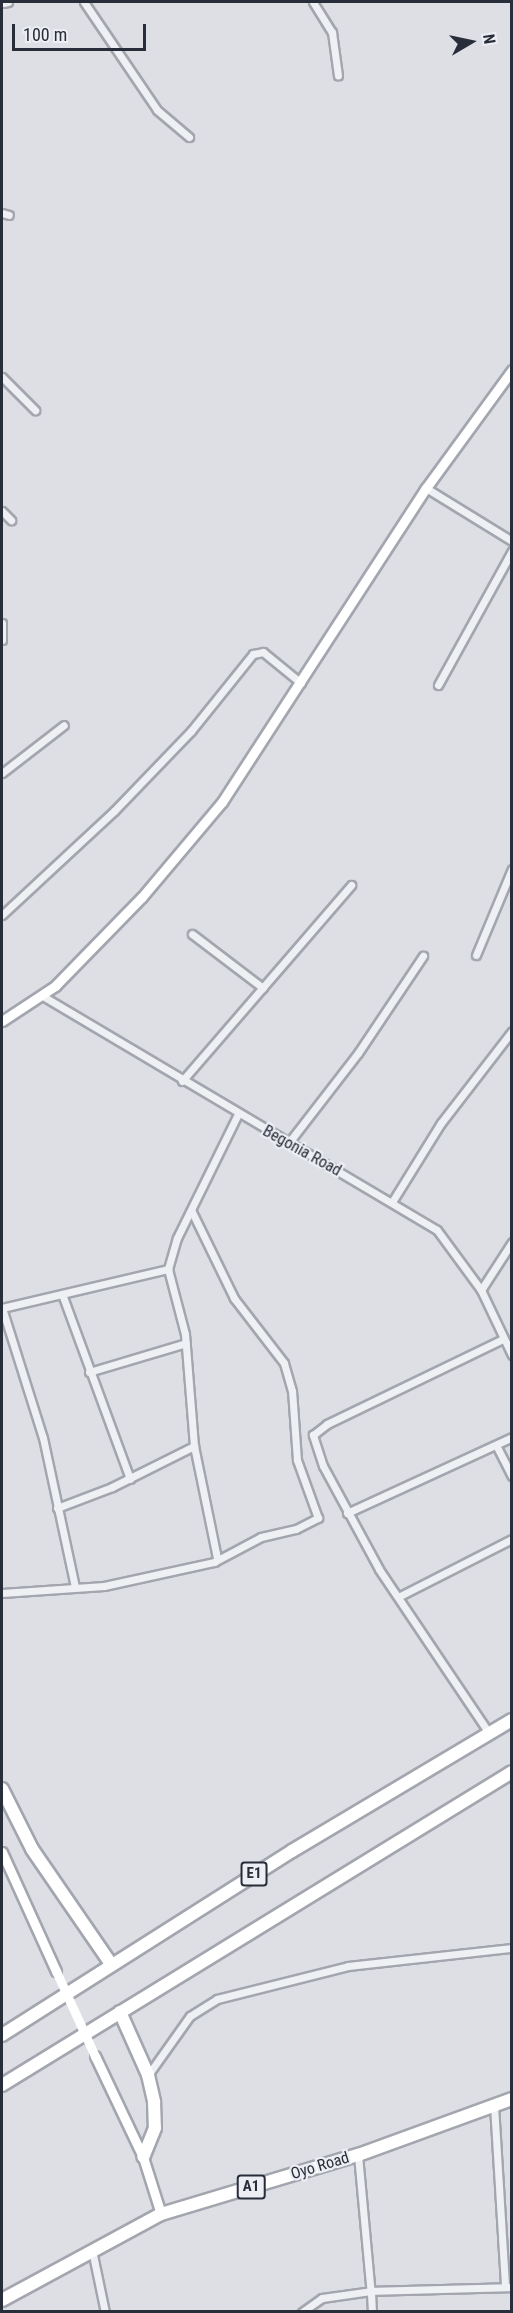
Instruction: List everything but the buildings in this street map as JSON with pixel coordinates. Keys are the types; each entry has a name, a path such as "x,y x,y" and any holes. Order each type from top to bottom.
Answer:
{"highway":[{"name":"E1","path":"2,2035 111,1964 512,1720"},
{"path":"2,2085 512,1772"},
{"path":"2,1789 38,1858 111,1964"},
{"path":"120,2012 148,2074 155,2128 143,2157"},
{"name":"Oyo Road","path":"2,2300 161,2214 358,2154 512,2099"}],"street":[{"path":"84,2 157,110 189,137"},
{"path":"313,2 332,32 338,76"},
{"path":"2,1021 41,995 142,897 222,802 426,488 512,370"},
{"path":"2,377 35,410"},
{"path":"426,488 512,541"},
{"path":"2,512 11,520"},
{"path":"438,685 512,551"},
{"path":"2,623 2,640"},
{"path":"2,915 114,811 191,730 253,654 263,652 301,683"},
{"path":"2,773 64,725"},
{"path":"476,955 508,887 512,870"},
{"path":"182,1081 351,885"},
{"path":"192,934 263,988"},
{"path":"290,1140 358,1053 423,956"},
{"name":"Begonia Road","path":"41,995 238,1114 290,1140 437,1230 482,1290 512,1355"},
{"path":"392,1202 441,1123 512,1031"},
{"path":"217,1558 194,1446 186,1342 168,1269 177,1239 238,1114"},
{"path":"2,1593 104,1586 214,1562 217,1558 261,1537 314,1522 319,1512 297,1460 292,1391 284,1364 234,1299 192,1212"},
{"path":"482,1290 512,1242"},
{"path":"75,1587 43,1438 2,1307 168,1269"},
{"path":"62,1294 130,1479"},
{"path":"489,1733 398,1597 347,1513 323,1466 313,1435 318,1428 503,1339"},
{"path":"89,1372 186,1342"},
{"path":"347,1513 512,1437"},
{"path":"496,1445 512,1476"},
{"path":"57,1508 130,1479 194,1446"},
{"path":"398,1597 512,1539"},
{"path":"2,1852 143,2157 161,2214"},
{"path":"148,2074 190,2016 217,1999 348,1966 512,1948"},
{"path":"302,2312 322,2298 371,2291 508,2287 494,2105"},
{"path":"358,2154 371,2312"},
{"path":"92,2250 105,2312"}]}
